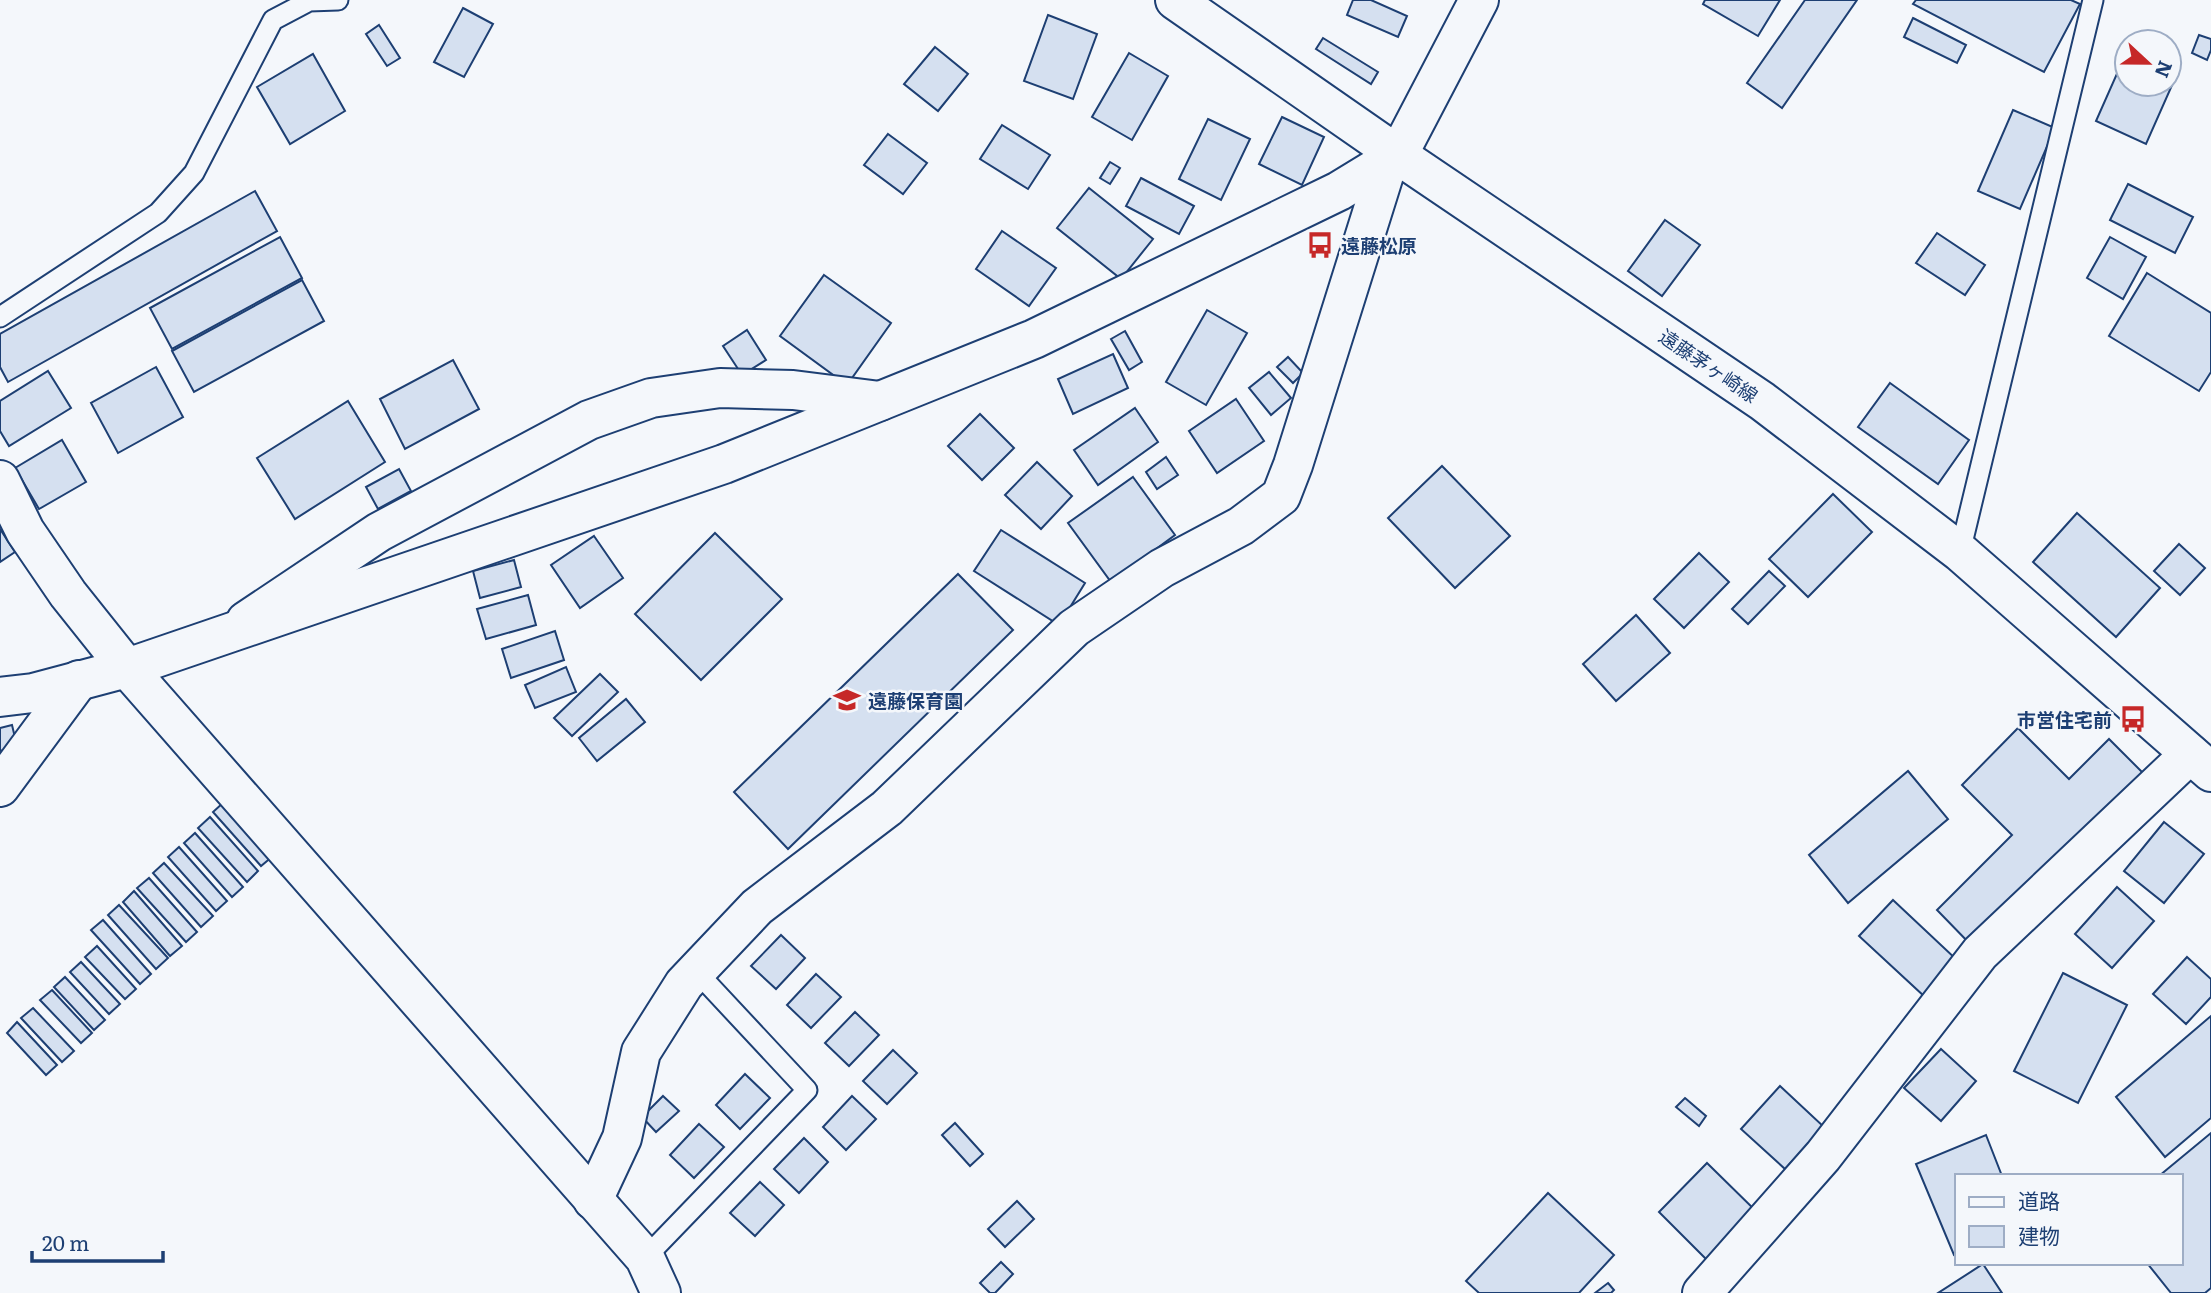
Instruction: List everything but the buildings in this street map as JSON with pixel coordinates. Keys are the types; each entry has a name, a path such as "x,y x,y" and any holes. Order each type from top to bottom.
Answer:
{"street":[{"name":"遠藤茅ヶ崎線","path":"1175,0 1393,158 1762,401 1959,552 2201,763"},
{"path":"593,1200 622,1138 641,1052 684,984 757,907 887,808 1074,628 1162,568 1241,526 1281,496 1393,158 1479,0"},
{"path":"0,697 33,693 127,668 724,464 1034,339 1339,191 1393,158"},
{"path":"227,634 379,532 589,420 651,398 720,388 793,390 880,401"},
{"path":"0,480 25,531 68,594 127,668 645,1258 661,1293"},
{"path":"0,787 79,680"},
{"path":"1702,1293 1823,1156 1980,953 2201,763"}],"lane":[{"path":"0,317 158,213 194,173 273,20 309,1 338,0"},
{"path":"1959,552 2093,0"},
{"path":"645,1258 807,1090 696,971"}],"place":[{"name":"遠藤松原","path":"1320,245"},
{"name":"遠藤保育園","path":"847,700"},
{"name":"市営住宅前","path":"2133,719"}]}
